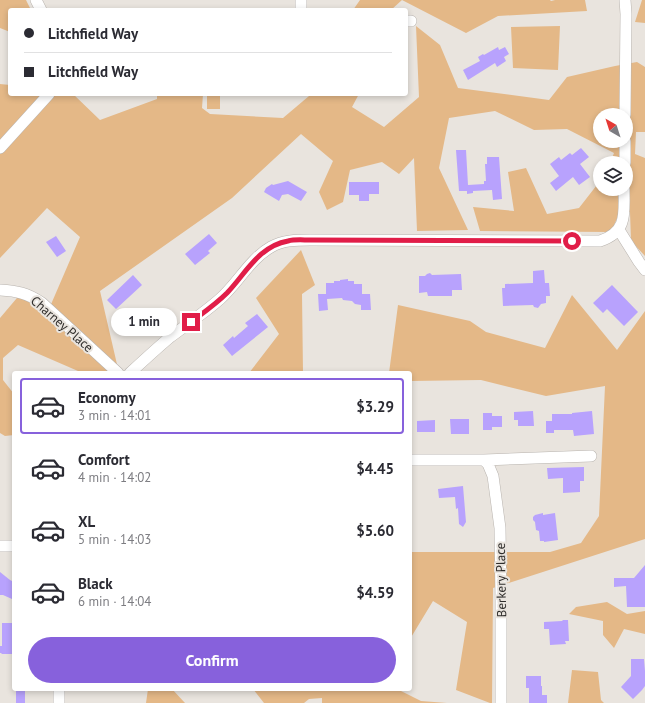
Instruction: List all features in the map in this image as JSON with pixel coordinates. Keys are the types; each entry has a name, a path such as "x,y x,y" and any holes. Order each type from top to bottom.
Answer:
{"street":[{"path":"625,0 625,108"},
{"path":"0,148 46,96"},
{"path":"132,371 170,338 219,300 256,258 272,246 280,243 304,240 600,241 614,235 619,230 624,217 624,196"},
{"path":"619,230 645,270"},
{"name":"Charney Place","path":"0,290 24,293 42,303 116,371"},
{"path":"412,460 484,460 591,456"},
{"name":"Berkery Place","path":"484,460 488,464 494,476 500,528 502,703"},
{"path":"0,546 12,546"},
{"path":"59,691 59,703"}],"shaded area":[{"path":"0,0 26,0 30,8 8,8 8,31 0,28"},
{"path":"360,0 402,0 393,8 354,8"},
{"path":"402,0 585,0 587,11 498,16 466,33"},
{"path":"642,0 645,0 645,23 635,22"},
{"path":"416,26 440,45 458,88 549,100 567,77 637,62 645,67 645,132 636,132 635,154 645,158 645,256 631,241 630,212 619,214 611,232 480,231 473,207 514,211 508,172 526,168 547,214 579,208 593,190 593,196 633,196 633,156 613,156 614,153 604,148 633,148 633,108 593,108 593,142 567,129 534,130 495,111 449,118 439,168 468,230 417,231 414,158 399,174 382,162 350,170 343,202 327,210 319,192 333,161 301,134 232,198 100,291 119,371 78,371 18,345 3,358 3,380 12,391 12,435 5,436 0,433 0,318 22,292 49,309 80,237 47,208 0,258 0,84 8,85 8,96 75,96 100,120 157,99 157,96 203,96 202,108 210,114 283,118 309,96 358,96 352,107 384,127 419,97"},
{"path":"560,26 558,70 513,68 511,27"},
{"path":"207,96 220,96 220,109 207,109"},
{"path":"301,250 315,285 302,294 303,371 251,371 279,334 256,298"},
{"path":"572,295 617,350 645,311 645,539 493,588 492,703 490,703 456,690 467,622 433,601 412,636 412,552 550,552 581,543 599,516 605,386 546,396 481,380 412,381 412,371 389,371 398,305 470,321 486,332 545,348"},
{"path":"607,602 627,614 645,611 645,634 624,629 614,648 603,635 603,621 569,614 576,607"},
{"path":"572,670 598,672 601,700 604,703 568,703"},
{"path":"148,691 174,691 185,703 146,703"},
{"path":"255,691 401,691 421,701 447,703 322,703 322,698 309,699 304,703 264,703"}],"building":[{"path":"498,47 499,50 505,47 509,54 504,57 506,61 497,67 495,63 468,80 463,70 480,61 478,57"},
{"path":"581,148 589,157 580,164 590,177 579,185 573,177 556,191 550,183 559,176 550,164 559,157 561,160 570,153 572,155"},
{"path":"456,150 466,150 468,185 484,184 484,181 486,181 485,164 487,164 487,157 499,157 502,199 493,200 492,190 473,191 473,193 467,194 467,191 459,191"},
{"path":"288,181 307,192 301,201 288,194 282,195 279,201 264,192 266,188 272,184"},
{"path":"349,182 379,182 379,194 369,194 369,201 359,201 359,195 349,195"},
{"path":"209,234 217,243 208,251 210,253 195,265 185,254"},
{"path":"56,236 66,251 57,257 46,242"},
{"path":"544,270 545,283 549,283 550,296 546,296 546,303 541,304 538,308 534,307 533,305 503,306 502,288 505,288 505,284 533,283 533,271"},
{"path":"430,273 432,275 461,274 462,290 452,290 452,296 428,296 427,292 419,293 419,276 425,276"},
{"path":"133,275 142,285 116,309 107,300"},
{"path":"348,279 348,281 354,281 354,284 362,284 362,294 370,294 371,310 361,310 361,305 355,304 352,301 343,300 342,298 327,299 328,310 319,311 318,294 326,294 326,283 334,283 334,281"},
{"path":"612,285 638,312 624,326 607,309 603,313 593,303"},
{"path":"257,314 268,327 232,356 223,345 248,326 245,323"},
{"path":"533,411 534,426 518,426 518,420 514,420 514,412"},
{"path":"592,411 594,434 574,436 573,430 554,430 554,433 546,433 546,421 552,421 552,414 572,414"},
{"path":"483,413 492,413 492,416 502,416 502,427 492,427 492,430 483,430"},
{"path":"450,419 469,419 469,434 451,434"},
{"path":"435,420 435,432 417,432 417,421"},
{"path":"584,467 584,481 580,481 580,492 563,493 563,478 548,479 547,468"},
{"path":"463,486 466,522 463,527 459,524 458,508 456,509 455,497 439,498 438,489"},
{"path":"543,513 543,515 555,513 558,540 544,542 540,541 539,531 536,530 533,517"},
{"path":"645,565 645,607 627,607 626,586 614,587 614,578 634,578"},
{"path":"0,572 12,581 12,599 0,595"},
{"path":"568,620 569,641 565,641 566,644 550,645 549,629 544,629 544,622"},
{"path":"2,623 12,623 12,654 1,654 0,646 2,646"},
{"path":"631,659 644,659 645,671 645,686 633,699 621,687 631,676"},
{"path":"526,676 541,676 542,695 547,695 547,703 529,703 529,688 526,688"},
{"path":"16,691 25,691 25,703 16,703"}],"route":[{"path":"191,322 219,300 256,258 272,246 288,241 572,241"}]}
